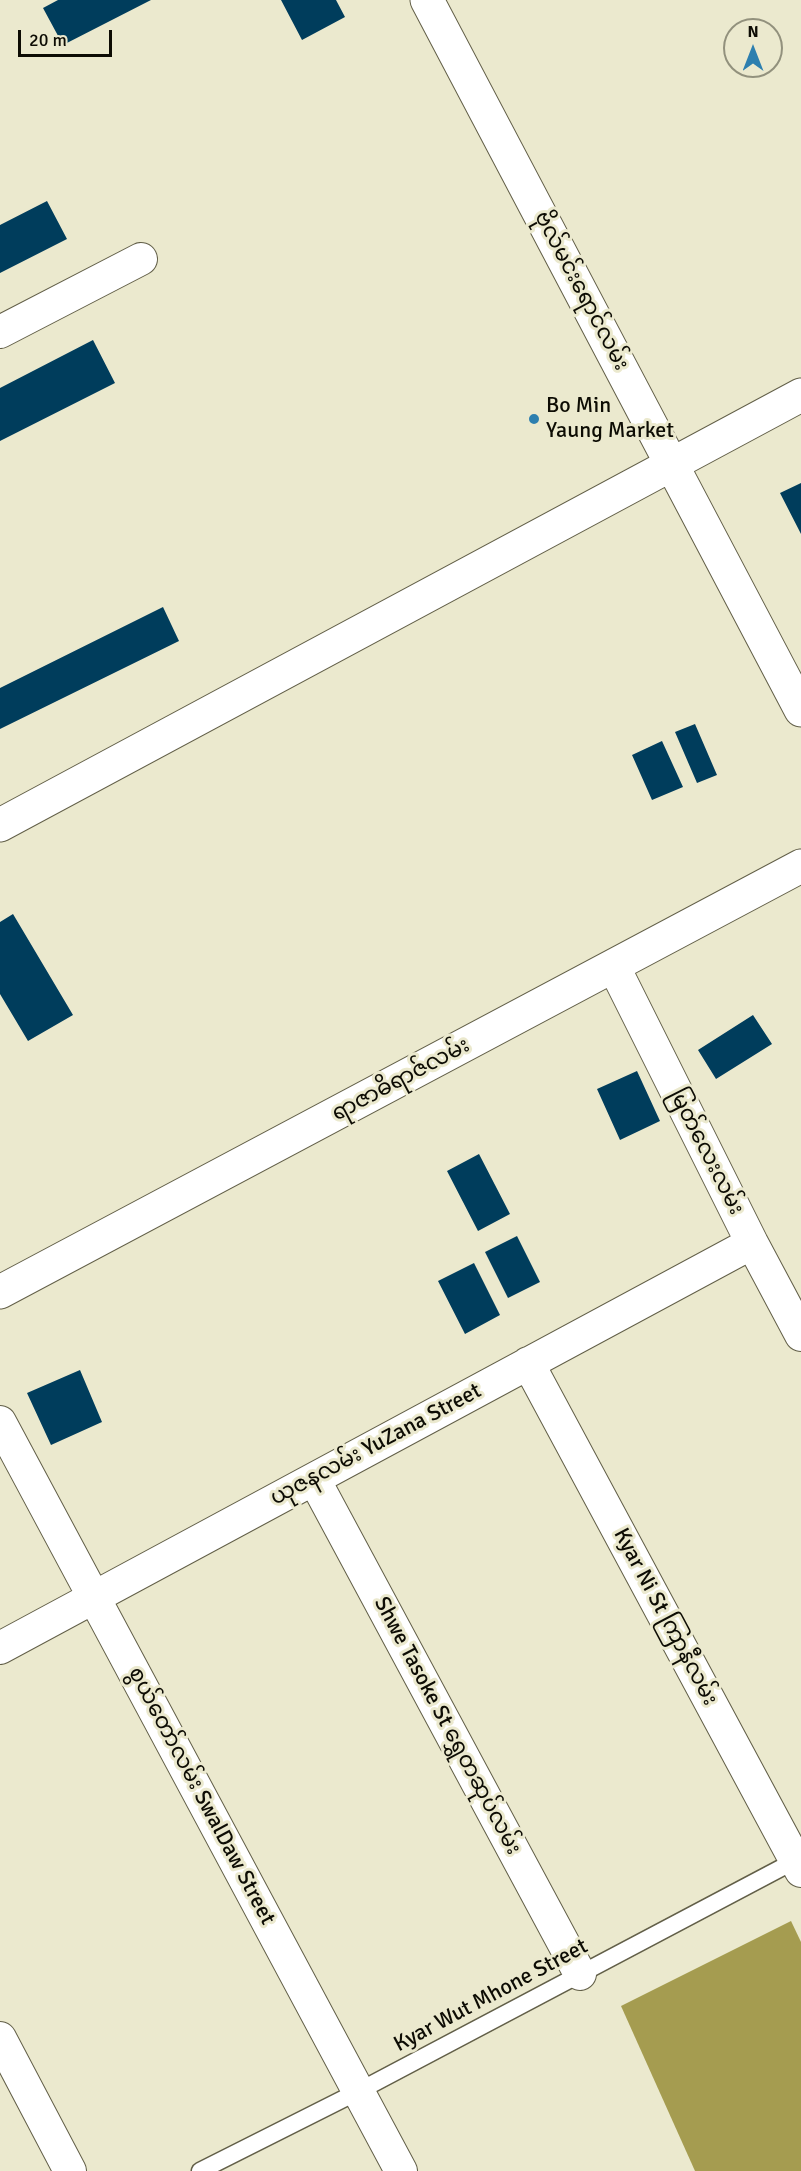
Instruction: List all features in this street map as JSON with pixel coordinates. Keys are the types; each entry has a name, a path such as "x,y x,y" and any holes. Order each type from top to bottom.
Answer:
{"street":[{"name":"ဗိုလ်မင်းရောင်လမ်း","path":"427,0 801,710"},
{"path":"0,332 141,259"},
{"path":"0,825 801,396"},
{"name":"ရာဇာဓိရာဇ်လမ်း","path":"0,1292 801,866"},
{"name":"မြတ်လေးလမ်း","path":"614,967 752,1243 801,1335"},
{"name":"ယုဇနလမ်း YuZana Street","path":"0,1648 752,1243"},
{"name":"Kyar Ni St ကြာနီလမ်း","path":"528,1363 799,1863"},
{"name":"စွယ်တော်လမ်း SwalDaw Street","path":"0,1422 401,2171"},
{"name":"Shwe Tasoke St ရွှေတဆုပ်လမ်း","path":"314,1479 580,1974"},
{"path":"0,2038 70,2171"}],"lane":[{"name":"Kyar Wut Mhone Street","path":"200,2171 799,1863"}],"shaded area":[{"path":"791,1921 801,1942 801,2171 695,2171 621,2006"}],"building":[{"path":"58,0 151,0 63,45 43,8"},
{"path":"281,0 336,0 345,17 302,40"},
{"path":"47,201 67,239 0,273 0,225"},
{"path":"93,340 115,383 0,441 0,388"},
{"path":"801,483 801,534 780,493"},
{"path":"163,607 179,641 0,729 0,688"},
{"path":"695,724 717,775 697,783 675,732"},
{"path":"662,741 683,787 652,800 632,755"},
{"path":"13,914 73,1015 28,1041 0,994 0,922"},
{"path":"753,1015 772,1044 716,1079 698,1050"},
{"path":"637,1071 660,1121 620,1140 597,1089"},
{"path":"479,1154 510,1214 478,1231 447,1171"},
{"path":"517,1236 540,1282 508,1298 485,1252"},
{"path":"474,1263 500,1315 465,1334 438,1281"},
{"path":"80,1370 102,1422 51,1445 27,1393"}],"place":[{"name":"Bo Min Yaung Market","path":"534,419"}]}
